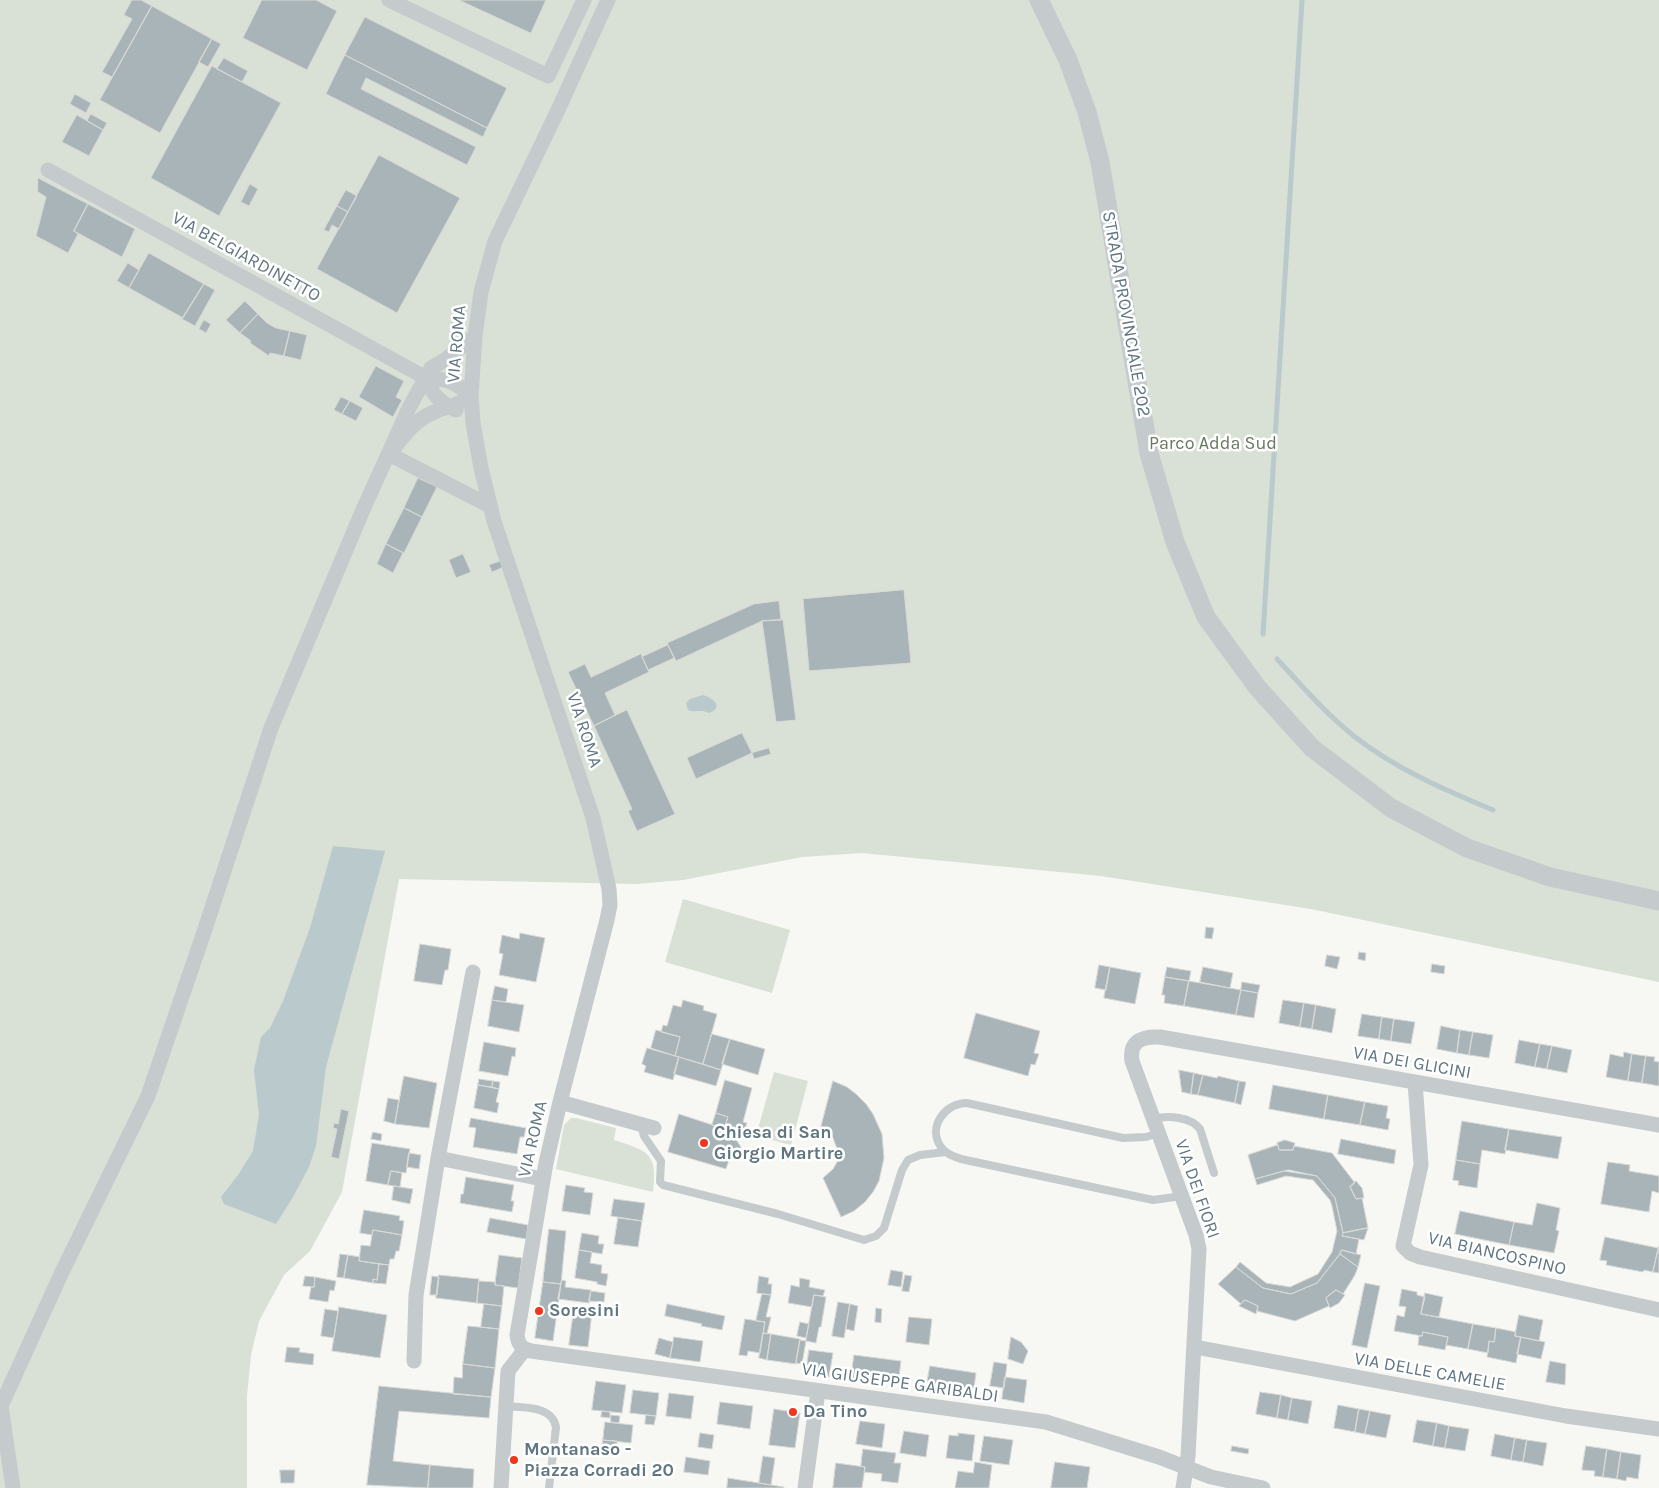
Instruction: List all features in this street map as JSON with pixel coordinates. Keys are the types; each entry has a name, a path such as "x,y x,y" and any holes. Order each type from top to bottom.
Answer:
{"street":[{"path":"392,0 548,76 584,0"},
{"name":"VIA ROMA","path":"525,1349 518,1341 517,1335 542,1178 610,906 609,889 593,818 494,521 481,468 473,423 471,395 475,336 481,292 495,241 562,102 608,0"},
{"name":"STRADA PROVINCIALE 202","path":"1039,0 1068,60 1087,112 1100,162 1149,454 1175,542 1206,617 1257,687 1312,748 1390,808 1467,848 1550,877 1659,901"},
{"name":"VIA BELGIARDINETTO","path":"48,170 426,378"},
{"path":"13,1488 1,1406 62,1272 148,1096 271,728 362,512 409,408 431,368 445,360 475,336"},
{"path":"389,454 420,420 433,413 460,404 471,395 447,380 426,378"},
{"path":"426,378 429,388 434,395 450,407 464,414 473,423"},
{"path":"389,454 490,506"},
{"path":"414,1361 416,1294 438,1158 473,972"},
{"name":"VIA DEI FIORI","path":"1160,1037 1150,1036 1142,1038 1133,1047 1131,1054 1196,1235 1199,1249 1195,1347 1183,1488"},
{"name":"VIA DEI GLICINI","path":"1160,1037 1659,1125"},
{"name":"VIA BIANCOSPINO","path":"1415,1082 1421,1165 1403,1246 1410,1253 1420,1257 1659,1310"},
{"path":"560,1102 647,1126"},
{"path":"438,1158 542,1178"},
{"name":"VIA DELLE CAMELIE","path":"1195,1347 1566,1416 1659,1429"},
{"path":"500,1488 508,1372 525,1349"},
{"name":"VIA GIUSEPPE GARIBALDI","path":"525,1349 1046,1422 1159,1457 1226,1482 1263,1488"},
{"path":"805,1488 818,1390"}],"lane":[{"path":"1182,1196 1153,1200 961,1159 946,1152 940,1146 936,1138 937,1123 944,1112 955,1104 967,1103 1123,1138 1146,1137 1168,1117 1189,1121 1198,1126 1214,1173"},
{"path":"647,1126 644,1136 661,1161 660,1182 663,1185 778,1214 864,1240 876,1236 884,1228 902,1170 908,1160 920,1155 946,1152"},
{"path":"506,1406 543,1411 555,1421 556,1427 549,1488"}],"green space":[{"name":"Parco Adda Sud","path":"0,0 1659,0 1659,982 1311,909 1101,876 862,853 802,857 683,880 636,884 399,879 342,1192 310,1251 284,1275 259,1321 251,1355 247,1396 247,1488 0,1488"},
{"path":"683,899 790,930 772,993 665,962"},
{"path":"774,1072 808,1081 791,1145 756,1136"},
{"path":"571,1118 616,1128 614,1140 643,1151 652,1161 654,1169 653,1192 556,1169 564,1125"}],"shaded area":[{"path":"703,695 711,698 716,703 717,706 714,711 709,713 688,710 686,703 690,699"},
{"path":"333,846 385,851 326,1067 316,1146 309,1167 276,1224 224,1204 221,1197 253,1151 259,1115 254,1070 261,1037 270,1028 283,1001 310,928"}],"building":[{"path":"132,0 141,0 152,6 112,77 102,72 132,19 124,15"},
{"path":"262,0 316,0 337,11 307,70 243,38"},
{"path":"459,0 546,0 531,33"},
{"path":"152,6 212,39 160,133 100,100"},
{"path":"365,17 507,88 487,128 345,55"},
{"path":"212,39 221,44 208,67 199,62"},
{"path":"345,55 487,128 483,137 366,78 361,89 476,147 467,165 326,94"},
{"path":"224,58 248,71 242,82 217,69"},
{"path":"212,66 281,103 219,216 151,178"},
{"path":"75,94 91,103 86,113 70,104"},
{"path":"91,114 107,123 103,130 87,121"},
{"path":"77,115 103,130 89,156 62,142"},
{"path":"379,155 460,198 397,313 317,269"},
{"path":"38,178 88,204 74,231 78,234 68,253 36,236 46,197 38,192"},
{"path":"250,184 258,189 249,206 241,202"},
{"path":"346,190 357,196 348,212 337,206"},
{"path":"88,204 135,229 122,257 74,231"},
{"path":"337,206 348,212 339,229 332,225 329,232 324,230"},
{"path":"149,253 204,284 183,318 129,288"},
{"path":"128,263 139,270 129,288 117,281"},
{"path":"204,284 215,290 195,326 182,319"},
{"path":"245,301 258,314 240,333 226,320"},
{"path":"258,314 267,323 276,328 290,331 284,356 270,353 269,356 250,343 251,341 240,333"},
{"path":"204,320 211,324 206,333 199,329"},
{"path":"290,331 307,335 301,360 284,356"},
{"path":"376,366 404,381 396,397 402,400 393,417 359,397"},
{"path":"341,397 350,401 342,414 334,410"},
{"path":"350,401 363,408 356,421 342,414"},
{"path":"418,478 437,487 422,517 404,508"},
{"path":"404,508 422,517 404,553 386,544"},
{"path":"386,544 403,553 393,573 377,564"},
{"path":"463,554 471,572 456,578 449,560"},
{"path":"501,561 504,567 492,572 489,565"},
{"path":"904,590 911,663 809,671 803,599"},
{"path":"779,601 781,620 762,621 676,661 667,643 754,604"},
{"path":"783,620 796,720 776,722 762,621"},
{"path":"668,645 674,658 648,670 642,657"},
{"path":"641,654 649,672 605,693 615,715 594,726 568,672 585,664 591,677"},
{"path":"627,710 675,814 637,831 628,811 632,809 594,726"},
{"path":"742,733 752,753 696,779 687,758"},
{"path":"769,748 771,754 754,759 752,753"},
{"path":"1206,927 1214,928 1212,939 1205,938"},
{"path":"520,933 545,938 536,982 499,975 503,954 499,953 502,935 519,939"},
{"path":"420,944 451,949 448,970 445,970 442,985 414,981"},
{"path":"1359,952 1366,953 1365,961 1358,959"},
{"path":"1327,955 1340,957 1337,969 1325,966"},
{"path":"1432,964 1445,966 1444,974 1431,972"},
{"path":"1099,965 1110,967 1106,990 1095,988"},
{"path":"1110,967 1141,973 1135,1004 1104,998"},
{"path":"1167,967 1191,971 1189,981 1165,977"},
{"path":"1203,967 1233,973 1230,988 1200,982"},
{"path":"1165,977 1189,981 1184,1006 1164,1003 1165,995 1162,995"},
{"path":"1189,981 1241,990 1236,1015 1184,1006"},
{"path":"1242,982 1260,985 1258,993 1241,990"},
{"path":"495,986 508,989 506,1002 492,1000"},
{"path":"1241,990 1258,993 1254,1018 1236,1015"},
{"path":"492,1000 524,1005 519,1032 488,1026"},
{"path":"683,1000 704,1006 703,1010 717,1014 703,1064 675,1056 680,1037 661,1032 663,1025 667,1026 673,1005 681,1007"},
{"path":"1283,1000 1304,1003 1300,1027 1279,1023"},
{"path":"1304,1003 1316,1005 1312,1029 1300,1027"},
{"path":"1316,1005 1336,1009 1332,1033 1312,1029"},
{"path":"976,1013 1040,1031 1034,1053 1039,1054 1035,1065 1031,1064 1028,1076 964,1058"},
{"path":"1362,1014 1382,1017 1379,1039 1358,1036"},
{"path":"1382,1017 1394,1019 1391,1041 1379,1039"},
{"path":"1394,1019 1415,1022 1411,1044 1391,1041"},
{"path":"1441,1026 1460,1030 1457,1053 1437,1049"},
{"path":"656,1030 680,1037 675,1056 651,1048"},
{"path":"1460,1030 1473,1032 1469,1055 1457,1053"},
{"path":"1473,1032 1493,1035 1489,1058 1469,1055"},
{"path":"712,1034 730,1039 721,1070 703,1064"},
{"path":"730,1039 765,1049 758,1075 722,1064"},
{"path":"1519,1040 1540,1044 1535,1067 1515,1063"},
{"path":"484,1042 516,1048 515,1057 512,1056 508,1076 479,1071"},
{"path":"1540,1044 1552,1046 1547,1069 1535,1067"},
{"path":"1552,1046 1572,1050 1567,1073 1547,1069"},
{"path":"647,1048 679,1057 673,1080 644,1072 646,1066 642,1064"},
{"path":"1624,1052 1632,1054 1628,1081 1606,1077 1610,1054 1623,1057"},
{"path":"1632,1054 1646,1056 1642,1083 1628,1081"},
{"path":"1646,1056 1655,1057 1654,1061 1659,1062 1659,1086 1642,1083"},
{"path":"679,1057 721,1070 716,1086 674,1074"},
{"path":"1179,1070 1194,1073 1191,1094 1182,1092"},
{"path":"1194,1073 1203,1075 1198,1095 1191,1094"},
{"path":"1203,1075 1239,1081 1235,1103 1198,1095"},
{"path":"404,1076 437,1083 429,1128 395,1124"},
{"path":"479,1079 493,1081 492,1087 478,1085"},
{"path":"725,1080 752,1088 743,1122 747,1123 743,1135 724,1129 728,1117 716,1113"},
{"path":"493,1081 500,1082 499,1089 492,1087"},
{"path":"833,1081 847,1087 856,1094 873,1114 882,1134 884,1158 879,1181 873,1192 854,1211 841,1217 823,1178 833,1169 839,1154 833,1138 821,1127"},
{"path":"1239,1081 1246,1082 1241,1105 1235,1103"},
{"path":"478,1085 499,1089 496,1102 499,1103 497,1113 474,1108"},
{"path":"1273,1085 1328,1095 1324,1119 1269,1109"},
{"path":"1328,1095 1365,1102 1360,1125 1324,1119"},
{"path":"388,1098 399,1100 395,1124 384,1121"},
{"path":"1365,1102 1388,1106 1386,1118 1390,1119 1388,1130 1360,1125"},
{"path":"341,1109 349,1111 339,1159 331,1157 337,1129 333,1128 334,1123 338,1124"},
{"path":"716,1113 728,1117 724,1129 712,1125"},
{"name":"Chiesa di San Giorgio Martire","path":"679,1114 737,1133 735,1138 741,1147 738,1155 729,1160 726,1169 668,1152"},
{"path":"471,1118 526,1128 524,1137 520,1137 517,1154 473,1147 476,1128 469,1127"},
{"path":"1462,1121 1509,1129 1505,1154 1482,1150 1480,1164 1456,1160"},
{"path":"1509,1129 1562,1137 1558,1159 1505,1150"},
{"path":"373,1132 382,1134 381,1141 371,1139"},
{"path":"1341,1139 1396,1150 1394,1164 1338,1154"},
{"path":"1285,1140 1295,1143 1293,1150 1279,1150 1277,1143"},
{"path":"372,1143 410,1149 406,1173 391,1171 388,1185 366,1181"},
{"path":"1278,1145 1279,1150 1293,1150 1294,1146 1332,1153 1355,1183 1350,1187 1356,1199 1362,1198 1368,1228 1343,1233 1335,1198 1317,1176 1284,1171 1255,1179 1248,1155"},
{"path":"409,1153 421,1155 419,1169 407,1167"},
{"path":"1456,1160 1480,1164 1477,1188 1458,1185 1459,1181 1453,1180"},
{"path":"1608,1162 1630,1165 1629,1171 1659,1176 1659,1193 1652,1191 1649,1212 1601,1204"},
{"path":"1289,1170 1317,1176 1335,1198 1343,1233 1342,1236 1359,1239 1356,1254 1342,1250 1317,1283 1291,1294 1263,1288 1236,1267 1240,1262 1266,1283 1290,1287 1318,1274 1332,1252 1337,1231 1332,1206 1330,1200 1313,1180 1286,1176 1257,1185 1255,1179"},
{"path":"391,1171 402,1173 400,1187 388,1185"},
{"path":"466,1177 514,1185 511,1201 514,1201 512,1212 460,1203"},
{"path":"1356,1181 1362,1188 1364,1198 1356,1199 1350,1187"},
{"path":"566,1185 585,1188 584,1192 593,1193 590,1215 562,1211"},
{"path":"394,1186 413,1189 410,1204 392,1200"},
{"path":"614,1199 645,1203 642,1221 611,1216"},
{"path":"1537,1203 1560,1208 1556,1230 1559,1231 1554,1253 1509,1245 1514,1222 1532,1225"},
{"path":"364,1210 400,1216 399,1220 404,1221 402,1235 373,1230 372,1235 360,1233"},
{"path":"1460,1211 1514,1222 1509,1245 1455,1234"},
{"path":"490,1218 528,1225 526,1239 487,1232"},
{"path":"618,1218 642,1221 638,1247 614,1244"},
{"path":"1368,1228 1364,1240 1342,1236 1343,1233"},
{"path":"549,1229 566,1231 561,1284 543,1282"},
{"path":"373,1230 402,1235 399,1251 396,1251 394,1259 390,1259 389,1265 359,1261 361,1245 370,1246"},
{"path":"582,1233 599,1236 598,1244 604,1244 602,1254 579,1250"},
{"path":"1605,1237 1658,1248 1653,1272 1606,1265 1607,1261 1600,1260"},
{"path":"1659,1246 1659,1273 1653,1272"},
{"path":"579,1250 592,1252 590,1263 602,1265 601,1273 608,1274 606,1286 597,1284 597,1282 575,1278"},
{"path":"1342,1250 1361,1255 1358,1267 1340,1254"},
{"path":"340,1254 348,1255 344,1278 337,1277"},
{"path":"1340,1254 1358,1267 1343,1294 1336,1290 1326,1298 1329,1306 1295,1321 1257,1311 1258,1306 1245,1300 1241,1304 1218,1284 1236,1267 1263,1288 1291,1294 1317,1283"},
{"path":"348,1255 360,1257 359,1261 379,1264 377,1280 373,1279 373,1283 344,1278"},
{"path":"499,1255 522,1258 518,1288 495,1285"},
{"path":"379,1264 389,1265 386,1284 373,1283 373,1279 377,1280"},
{"path":"891,1270 903,1272 901,1287 888,1285"},
{"path":"439,1275 479,1279 477,1303 436,1298"},
{"path":"905,1275 912,1276 909,1292 902,1291"},
{"path":"305,1276 315,1277 314,1287 303,1286"},
{"path":"432,1276 439,1277 437,1295 430,1295"},
{"path":"759,1276 769,1278 768,1284 772,1284 771,1295 757,1293"},
{"path":"315,1277 336,1281 334,1291 330,1290 328,1302 309,1299 311,1287 314,1287"},
{"path":"800,1278 810,1280 809,1287 825,1290 823,1296 814,1295 812,1307 788,1303 791,1285 799,1287"},
{"path":"562,1280 566,1281 565,1287 591,1290 589,1303 558,1299"},
{"path":"479,1281 495,1282 495,1285 504,1286 502,1306 477,1303"},
{"path":"543,1282 561,1284 553,1341 535,1338"},
{"path":"1365,1283 1380,1286 1367,1348 1352,1345"},
{"path":"1402,1289 1417,1292 1417,1295 1425,1297 1421,1314 1473,1324 1468,1349 1446,1345 1448,1337 1423,1332 1422,1336 1394,1331 1397,1315 1404,1317 1406,1307 1399,1306"},
{"path":"1336,1290 1345,1295 1339,1303 1330,1308 1326,1298"},
{"path":"591,1291 605,1293 604,1302 589,1301"},
{"path":"1425,1293 1443,1297 1439,1317 1421,1314"},
{"path":"762,1294 771,1295 766,1317 771,1317 767,1334 763,1333 765,1322 756,1321"},
{"path":"814,1295 826,1297 816,1343 806,1341"},
{"path":"1245,1300 1258,1306 1256,1314 1239,1306"},
{"path":"838,1302 850,1304 844,1338 832,1336"},
{"path":"484,1304 502,1306 499,1329 481,1327"},
{"path":"667,1304 725,1316 722,1330 665,1316"},
{"path":"850,1304 858,1306 854,1331 846,1329"},
{"path":"339,1307 387,1315 380,1358 332,1351"},
{"path":"876,1308 882,1309 881,1323 875,1322"},
{"path":"325,1309 338,1311 334,1338 321,1336"},
{"path":"574,1309 592,1312 588,1347 569,1345"},
{"path":"1519,1315 1543,1320 1539,1341 1515,1336"},
{"path":"909,1317 932,1319 929,1345 906,1342"},
{"path":"745,1319 765,1322 760,1353 748,1351 747,1356 739,1355"},
{"path":"800,1322 809,1324 806,1338 797,1336"},
{"path":"1473,1324 1496,1328 1494,1342 1489,1341 1488,1353 1468,1349"},
{"path":"468,1326 499,1329 495,1368 463,1364"},
{"path":"1496,1328 1516,1332 1515,1336 1521,1337 1516,1363 1487,1357 1489,1341 1494,1342"},
{"path":"1423,1332 1448,1337 1445,1350 1418,1345 1419,1336 1422,1336"},
{"path":"763,1333 771,1334 767,1360 759,1358"},
{"path":"771,1334 800,1339 796,1364 767,1360"},
{"path":"674,1337 703,1341 700,1362 670,1358"},
{"path":"1011,1337 1021,1342 1028,1351 1023,1364 1008,1359"},
{"path":"1521,1337 1545,1342 1541,1359 1517,1354"},
{"path":"659,1338 673,1342 670,1358 655,1354"},
{"path":"800,1340 806,1341 802,1364 796,1363"},
{"path":"287,1347 300,1348 299,1352 314,1354 313,1365 285,1362"},
{"path":"809,1350 833,1353 829,1377 806,1373"},
{"path":"854,1355 901,1361 898,1385 851,1379"},
{"path":"1550,1361 1566,1364 1565,1385 1546,1382"},
{"path":"994,1362 1007,1364 1004,1388 990,1386"},
{"path":"463,1364 495,1368 491,1397 453,1394 454,1377 462,1378"},
{"path":"930,1366 976,1373 973,1396 926,1389"},
{"path":"1005,1377 1027,1380 1024,1403 1002,1399"},
{"path":"596,1381 626,1385 622,1413 592,1410"},
{"path":"379,1386 491,1397 489,1418 399,1411 393,1461 430,1465 428,1488 367,1485"},
{"path":"633,1390 659,1393 656,1416 630,1413"},
{"path":"1260,1392 1281,1395 1277,1418 1256,1414"},
{"path":"669,1393 694,1396 691,1419 666,1416"},
{"path":"1281,1395 1292,1398 1288,1420 1277,1418"},
{"path":"1292,1398 1312,1401 1308,1424 1288,1420"},
{"path":"720,1402 753,1406 750,1429 717,1424"},
{"path":"1338,1405 1359,1409 1355,1432 1334,1428"},
{"path":"774,1409 800,1413 795,1448 769,1445"},
{"path":"1359,1409 1370,1411 1365,1434 1355,1432"},
{"path":"602,1411 610,1412 610,1418 601,1417"},
{"path":"1370,1411 1391,1415 1386,1438 1365,1434"},
{"path":"611,1415 620,1416 619,1423 611,1422"},
{"path":"646,1415 656,1416 654,1425 645,1424"},
{"path":"1417,1420 1437,1423 1433,1446 1413,1442"},
{"path":"860,1421 885,1424 882,1448 856,1444"},
{"path":"605,1422 633,1425 631,1443 603,1440"},
{"path":"1437,1423 1449,1426 1445,1448 1433,1446"},
{"path":"1449,1426 1469,1429 1465,1451 1445,1448"},
{"path":"904,1431 929,1435 926,1457 900,1453"},
{"path":"700,1433 714,1435 712,1449 698,1447"},
{"path":"958,1433 975,1435 972,1461 946,1458 949,1435 958,1436"},
{"path":"1495,1434 1515,1438 1511,1460 1491,1456"},
{"path":"984,1436 1013,1440 1009,1465 980,1461"},
{"path":"1515,1438 1527,1440 1523,1462 1511,1460"},
{"path":"603,1440 617,1441 617,1449 602,1448"},
{"path":"1527,1440 1547,1443 1543,1466 1523,1462"},
{"path":"1232,1446 1249,1449 1248,1454 1231,1451"},
{"path":"1586,1446 1607,1449 1603,1477 1594,1476 1595,1471 1582,1470"},
{"path":"863,1449 896,1453 894,1463 901,1463 898,1483 881,1481 882,1474 864,1472 865,1467 861,1466"},
{"path":"1607,1449 1621,1452 1617,1479 1603,1477"},
{"path":"1621,1452 1641,1455 1638,1479 1627,1477 1626,1481 1617,1479"},
{"path":"763,1456 775,1458 771,1485 759,1483"},
{"path":"686,1457 710,1461 708,1475 684,1472"},
{"path":"975,1462 992,1465 989,1488 955,1488 958,1471 973,1473"},
{"path":"1055,1462 1090,1467 1087,1488 1051,1488"},
{"path":"836,1463 865,1467 862,1488 833,1488"},
{"path":"430,1465 474,1469 473,1488 428,1488"},
{"path":"280,1470 295,1470 294,1483 281,1483"},
{"path":"728,1478 784,1487 784,1488 727,1488"}],"waterway":[{"path":"1263,634 1302,0"},
{"path":"1277,659 1314,700 1371,749 1421,778 1493,810"}],"place":[{"name":"Chiesa di San Giorgio Martire","path":"704,1143"},
{"name":"Soresini","path":"539,1311"},
{"name":"Da Tino","path":"793,1412"},
{"name":"Montanaso - Piazza Corradi 20","path":"514,1460"}]}
